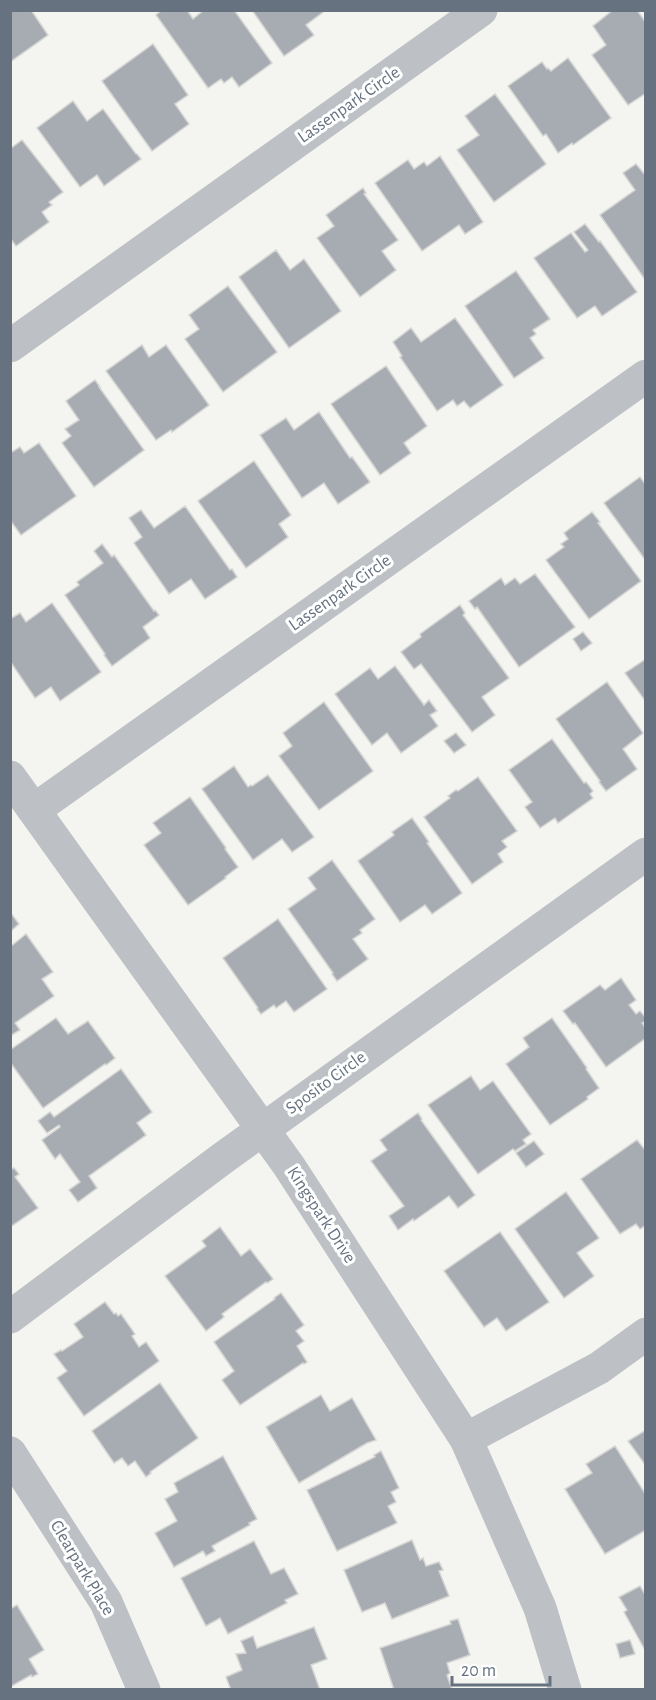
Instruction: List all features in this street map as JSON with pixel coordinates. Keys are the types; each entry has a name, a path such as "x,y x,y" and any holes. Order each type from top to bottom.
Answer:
{"street":[{"name":"Lassenpark Circle","path":"10,346 481,10"},
{"name":"Lassenpark Circle","path":"34,810 645,376"},
{"name":"Kingspark Drive","path":"10,777 289,1166 466,1439 540,1608 565,1689"},
{"name":"Sposito Circle","path":"10,1317 262,1129 645,854"},
{"path":"466,1439 599,1368 645,1334"},
{"name":"Clearpark Place","path":"10,1452 106,1602 144,1689"}],"building":[{"path":"10,10 31,10 48,35 10,62"},
{"path":"162,10 187,10 193,19 204,10 234,10 272,63 239,87 232,77 224,83 221,79 208,88 156,15"},
{"path":"252,10 326,10 306,25 314,35 284,56"},
{"path":"613,10 637,10 646,23 646,93 628,105 592,55 606,45 593,26"},
{"path":"153,44 188,95 175,104 189,124 152,151 102,81"},
{"path":"568,58 611,118 558,153 546,134 543,136 508,86 542,62 551,71"},
{"path":"495,94 546,164 494,202 457,150 479,135 465,116"},
{"path":"73,101 87,121 103,109 141,159 104,186 97,175 80,187 37,128"},
{"path":"22,140 63,192 49,202 52,205 42,212 49,222 16,246 10,238 10,149"},
{"path":"440,156 483,222 465,234 459,225 422,251 375,183 408,160 414,169 424,162 427,166"},
{"path":"636,164 646,176 646,281 600,215 635,190 623,173"},
{"path":"363,188 366,193 364,194 398,240 382,251 396,270 360,297 317,238 334,226 326,215"},
{"path":"585,224 637,292 602,316 595,306 577,318 534,258 571,233 585,252 588,250 574,232"},
{"path":"276,250 290,270 304,259 341,311 289,348 239,277"},
{"path":"516,271 550,319 533,330 536,334 530,338 544,358 514,378 465,306"},
{"path":"228,286 277,352 223,392 185,339 199,329 189,315"},
{"path":"455,318 503,385 470,408 464,401 457,406 453,400 437,411 400,357 402,356 393,342 411,328 421,342"},
{"path":"142,345 149,357 166,345 209,405 172,432 171,430 156,440 106,371"},
{"path":"386,366 427,426 404,443 411,453 380,475 331,404"},
{"path":"95,380 144,450 94,487 62,443 71,436 65,429 79,420 66,401"},
{"path":"319,412 350,458 352,457 370,482 338,504 324,483 302,498 260,435 286,418 294,430"},
{"path":"39,443 76,496 21,535 10,520 10,453 20,447 24,453"},
{"path":"254,461 291,515 279,524 288,537 246,568 198,501"},
{"path":"640,477 646,485 646,561 604,503"},
{"path":"185,506 237,577 205,599 191,579 169,594 134,543 142,537 129,518 141,510 154,528"},
{"path":"592,512 641,581 589,619 546,560 564,547 561,544 568,539 564,533"},
{"path":"102,544 112,557 114,555 159,615 143,627 150,638 112,666 65,595 79,585 77,582 103,563 94,551"},
{"path":"535,574 575,627 519,667 477,607 475,609 469,601 501,578 505,585 515,578 520,584"},
{"path":"52,603 101,672 60,701 51,687 35,698 10,661 10,619 20,613 26,622"},
{"path":"460,605 465,613 463,615 509,678 482,697 495,715 472,732 421,664 414,669 401,652 421,637 420,634"},
{"path":"583,632 592,643 581,651 573,639"},
{"path":"646,659 646,702 625,673"},
{"path":"395,666 424,705 429,700 437,711 430,715 438,726 401,753 387,733 372,745 335,694 370,668 378,679"},
{"path":"607,682 643,733 623,749 637,769 606,791 556,719"},
{"path":"324,702 373,771 319,810 279,756 292,746 283,733"},
{"path":"456,733 466,745 454,753 444,741"},
{"path":"552,739 584,783 586,782 593,791 590,794 593,798 558,823 555,818 540,828 525,807 532,802 509,770"},
{"path":"234,766 248,787 268,775 314,837 292,852 282,839 253,860 202,789"},
{"path":"478,777 517,831 502,841 507,847 498,854 503,862 472,884 424,817 450,798 448,796 456,790 458,791"},
{"path":"190,797 238,867 188,905 144,845 161,833 153,823"},
{"path":"412,818 462,893 432,914 425,905 400,922 358,861 394,835 392,832"},
{"path":"332,860 375,919 360,930 362,933 353,939 368,959 337,981 288,909 316,889 308,878"},
{"path":"10,912 19,924 12,930 10,929"},
{"path":"278,919 327,989 294,1012 286,1001 276,1008 274,1005 261,1014 223,958"},
{"path":"26,934 53,972 42,979 54,996 15,1023 20,1030 10,1036 10,947"},
{"path":"621,978 636,1000 629,1005 636,1014 640,1011 646,1018 646,1021 642,1023 646,1029 646,1038 606,1067 575,1023 573,1024 563,1011 600,985 605,990"},
{"path":"56,1018 68,1034 88,1021 115,1058 43,1108 10,1062 10,1050"},
{"path":"552,1018 599,1088 587,1097 588,1099 550,1125 506,1064 529,1047 523,1038"},
{"path":"121,1069 152,1112 137,1123 146,1135 89,1176 97,1188 78,1202 69,1190 80,1182 60,1154 55,1159 42,1140 60,1127 59,1125 47,1133 38,1121 50,1112 54,1117"},
{"path":"471,1076 480,1090 493,1081 531,1134 523,1140 526,1144 515,1151 513,1149 478,1174 428,1105"},
{"path":"418,1113 475,1195 458,1208 449,1196 398,1230 389,1216 404,1206 371,1161 387,1150 380,1140"},
{"path":"637,1140 646,1151 646,1225 640,1229 636,1224 620,1234 581,1179"},
{"path":"534,1141 544,1154 526,1167 516,1153"},
{"path":"14,1168 19,1174 15,1177 38,1208 10,1227 10,1170"},
{"path":"566,1192 599,1238 577,1253 594,1276 564,1298 515,1229"},
{"path":"220,1227 241,1256 250,1249 273,1279 222,1314 224,1317 206,1331 165,1276 206,1246 202,1241"},
{"path":"500,1232 549,1302 506,1331 497,1318 484,1327 444,1271"},
{"path":"281,1293 304,1325 296,1331 304,1341 297,1346 307,1362 240,1405 222,1380 234,1371 214,1342"},
{"path":"105,1302 114,1314 118,1316 121,1314 135,1334 132,1336 139,1347 146,1342 159,1361 84,1416 57,1378 67,1371 54,1354 83,1337 74,1324"},
{"path":"160,1383 198,1438 146,1477 135,1461 128,1466 122,1458 114,1463 92,1431"},
{"path":"321,1395 330,1411 352,1398 376,1440 299,1483 266,1427"},
{"path":"646,1430 646,1466 628,1441"},
{"path":"615,1446 646,1495 646,1530 605,1554 565,1489 592,1473 586,1464"},
{"path":"381,1451 399,1488 391,1492 396,1502 388,1506 397,1523 337,1551 307,1490 375,1457 374,1455"},
{"path":"223,1456 257,1519 212,1546 215,1551 206,1556 203,1551 174,1567 155,1533 177,1521 165,1499 178,1492 174,1483"},
{"path":"412,1540 420,1560 423,1558 426,1566 439,1562 443,1570 439,1571 449,1596 392,1619 385,1603 362,1612 344,1570"},
{"path":"254,1541 271,1574 284,1568 298,1594 285,1600 287,1603 228,1634 220,1618 206,1626 181,1578"},
{"path":"640,1586 646,1596 646,1652 624,1612 627,1610 619,1597"},
{"path":"17,1605 44,1650 29,1659 38,1674 32,1677 31,1675 10,1687 10,1609"},
{"path":"458,1619 470,1655 447,1663 450,1673 447,1675 452,1690 394,1690 380,1648 451,1624 450,1621"},
{"path":"314,1627 327,1659 311,1665 320,1690 231,1690 226,1677 242,1670 236,1654 246,1653 241,1641 253,1636 257,1648"},
{"path":"630,1640 635,1654 620,1658 616,1644"}]}
